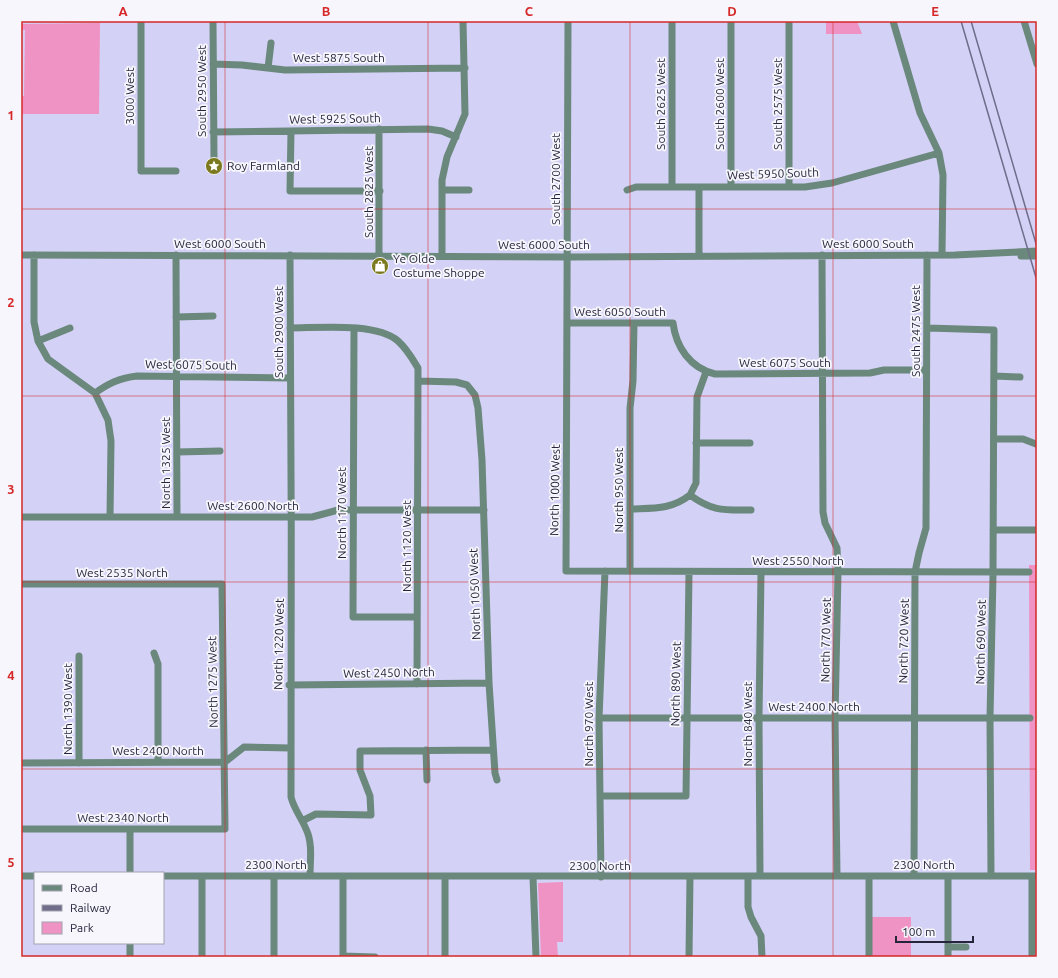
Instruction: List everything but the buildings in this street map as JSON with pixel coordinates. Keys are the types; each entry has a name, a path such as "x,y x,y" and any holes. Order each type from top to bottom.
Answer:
{"street":[{"name":"3000 West","path":"141,21 141,171 176,171"},
{"name":"South 2950 West","path":"213,21 214,160"},
{"path":"442,256 443,168 465,114 463,21"},
{"name":"South 2700 West","path":"567,409 568,21"},
{"name":"South 2625 West","path":"672,21 672,187"},
{"name":"South 2600 West","path":"731,21 731,187"},
{"name":"South 2575 West","path":"789,21 790,187"},
{"path":"893,21 920,113 939,153 943,175 942,255"},
{"path":"1024,21 1036,55 1037,64"},
{"path":"268,68 271,43"},
{"name":"West 5875 South","path":"213,64 242,65 285,70 465,68"},
{"name":"South 2825 West","path":"379,255 380,129"},
{"name":"West 5925 South","path":"214,132 428,129 442,131 456,137"},
{"path":"291,130 290,191 380,191"},
{"name":"West 5950 South","path":"627,190 636,187 805,187 832,183 939,153"},
{"path":"699,187 699,256"},
{"path":"442,190 469,190"},
{"name":"West 6000 South","path":"21,255 379,255 567,257 942,255 995,254 1004,252 1032,255 1037,251"},
{"path":"34,255 34,322 38,341 48,358 62,370 95,393 108,420 111,440 110,517"},
{"path":"176,255 176,376"},
{"name":"South 2900 West","path":"290,255 291,408"},
{"name":"North 770 West","path":"822,255 823,512 825,523 837,548 838,572 835,718 837,876"},
{"name":"South 2475 West","path":"926,407 927,255"},
{"path":"176,317 213,316"},
{"name":"West 6050 South","path":"567,323 674,323 675,334 688,359 706,372"},
{"name":"North 950 West","path":"630,572 630,408 633,381 634,323"},
{"path":"38,341 70,328"},
{"path":"290,328 354,328"},
{"name":"North 1120 West","path":"354,328 365,328 383,332 397,340 410,353 418,368 417,684"},
{"name":"North 1170 West","path":"354,328 353,617 418,617"},
{"name":"North 690 West","path":"926,328 994,330 993,572 990,718 991,876"},
{"name":"West 6075 South","path":"706,372 715,374 870,373 884,370 926,370"},
{"path":"630,509 661,508 679,504 690,496 696,483 697,397 706,372"},
{"name":"West 6075 South","path":"95,393 110,382 122,378 137,376 290,378"},
{"name":"North 1325 West","path":"176,376 177,517"},
{"path":"994,376 1020,377"},
{"name":"North 1050 West","path":"418,381 456,382 467,385 475,395 478,408 484,510 489,683 493,750 497,780"},
{"name":"North 720 West","path":"914,876 915,572 918,553 926,528 926,407"},
{"name":"North 1220 West","path":"291,408 292,517 289,685 291,797 294,810 302,821 310,841 310,876"},
{"name":"North 1000 West","path":"566,571 567,409"},
{"path":"994,439 1023,439 1036,444"},
{"path":"696,443 750,443"},
{"path":"176,452 220,451"},
{"path":"690,496 708,507 720,510 751,510"},
{"name":"West 2600 North","path":"21,517 312,517 338,510 484,510"},
{"path":"993,530 1037,530"},
{"name":"West 2550 North","path":"566,571 1029,572"},
{"name":"North 970 West","path":"601,877 599,718 605,571"},
{"name":"North 890 West","path":"600,796 686,796 689,572"},
{"name":"North 840 West","path":"760,876 759,718 761,572"},
{"name":"West 2535 North","path":"21,584 222,584"},
{"name":"North 1275 West","path":"222,584 225,829"},
{"path":"154,653 158,664 158,762"},
{"name":"North 1390 West","path":"79,656 79,763"},
{"name":"West 2450 North","path":"289,685 489,683"},
{"name":"West 2400 North","path":"599,718 1030,718"},
{"path":"225,762 244,747 291,748"},
{"path":"426,750 427,780"},
{"path":"302,821 316,814 371,815 370,796 360,770 360,751 493,750"},
{"name":"West 2400 North","path":"21,763 225,762"},
{"name":"West 2340 North","path":"21,829 225,829"},
{"path":"130,829 130,872"},
{"path":"21,876 34,876"},
{"name":"2300 North","path":"164,876 1034,876"},
{"path":"202,876 202,957"},
{"path":"274,876 274,957"},
{"path":"343,876 343,957 376,957"},
{"path":"689,957 690,876"},
{"path":"748,876 748,907 751,917 761,936 762,957"},
{"path":"869,876 869,957"},
{"path":"948,876 948,957"},
{"path":"1032,957 1034,944 1034,876"},
{"path":"445,877 445,957"},
{"path":"533,877 536,957"},
{"path":"130,944 130,957"},
{"path":"948,947 966,947"}],"green space":[{"path":"826,21 857,21 862,34 826,34"},
{"path":"100,23 99,114 21,114 21,96 24,96 25,30 21,30 21,24"},
{"path":"1029,565 1037,565 1037,870 1030,870"},
{"path":"563,882 563,942 557,942 558,957 541,957 538,883"},
{"path":"870,917 911,917 911,957 870,957"}],"railway":[{"path":"961,21 1037,281"},
{"path":"971,21 1037,247"}],"place":[{"name":"Roy Farmland","path":"214,166"},
{"name":"Ye Olde Costume Shoppe","path":"380,266"}]}
